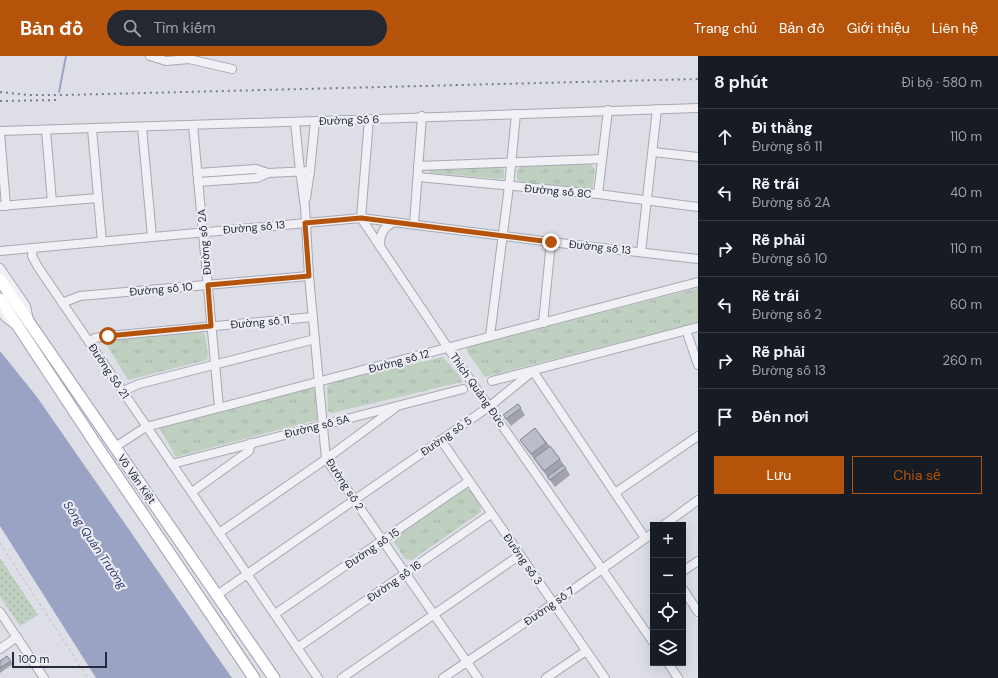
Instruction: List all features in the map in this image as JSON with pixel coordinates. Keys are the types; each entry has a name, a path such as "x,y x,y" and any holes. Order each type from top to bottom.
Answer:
{"main road":[{"name":"Võ Văn Kiệt","path":"0,280 103,455 254,678"},
{"name":"Võ Văn Kiệt","path":"0,299 26,326 115,446 274,678"},
{"path":"103,455 115,446"}],"street":[{"path":"150,56 166,61 189,59 232,70"},
{"name":"Đường Số 6","path":"0,132 422,116 698,108"},
{"path":"641,252 657,109"},
{"path":"598,194 608,110"},
{"path":"490,336 509,186 516,114"},
{"path":"414,224 422,116"},
{"path":"361,218 369,119"},
{"name":"Đường số 2","path":"315,121 305,207 305,223 326,459 478,678"},
{"name":"Đường số 2","path":"295,122 305,207"},
{"name":"Đường số 2A","path":"193,125 219,407"},
{"path":"142,127 152,237"},
{"path":"92,129 102,242"},
{"path":"46,130 52,202"},
{"path":"0,132 3,206 98,198"},
{"path":"653,152 698,157"},
{"path":"418,166 602,159"},
{"path":"197,173 256,169 268,173"},
{"path":"198,182 257,178 268,173 310,171"},
{"name":"Đường số 8C","path":"418,177 598,194 647,202 698,207"},
{"name":"Đường số 13","path":"0,251 361,218 698,259"},
{"name":"Thích Quảng Đức","path":"361,218 448,348 490,406 650,638"},
{"path":"380,246 380,236 383,231 394,222"},
{"path":"542,323 551,242"},
{"name":"Đường Số 21","path":"32,248 32,256 38,267 318,678"},
{"path":"0,268 26,306 26,326 5,317 0,311"},
{"name":"Đường số 10","path":"62,302 80,296 309,276"},
{"name":"Đường số 12","path":"115,446 146,427 698,282"},
{"name":"Đường số 11","path":"89,342 95,338 108,336 313,317"},
{"name":"Đường số 5","path":"217,595 490,406 533,371 698,327"},
{"path":"686,330 698,365"},
{"path":"123,391 139,384 315,339"},
{"path":"492,381 533,371 645,538"},
{"name":"Đường số 5A","path":"172,464 463,389"},
{"path":"219,533 326,459 399,405"},
{"path":"615,493 698,436"},
{"name":"Đường số 3","path":"441,440 605,678"},
{"path":"192,492 249,451 251,443"},
{"name":"Đường số 15","path":"274,614 469,481"},
{"path":"668,522 698,500"},
{"name":"Đường số 16","path":"297,648 492,514"},
{"name":"Đường số 7","path":"443,678 554,603 650,534"},
{"path":"342,678 520,555"},
{"path":"686,569 698,561"},
{"path":"686,594 698,612"},
{"path":"0,612 44,678"},
{"path":"0,649 17,637"},
{"path":"546,678 586,651"},
{"path":"670,666 678,678"}],"path":[{"path":"0,543 88,678"}],"green space":[{"path":"588,163 595,169 593,187 588,191 520,182 517,179 517,171 520,167"},
{"path":"500,167 504,169 504,178 501,179 430,173 429,170 433,168"},
{"path":"698,288 698,322 485,377 467,352 467,347"},
{"path":"202,332 205,334 208,356 207,360 128,380 105,342 106,340"},
{"path":"443,357 460,376 462,382 332,413 328,411 327,387 331,382"},
{"path":"311,386 316,391 317,420 176,457 160,429 164,425"},
{"path":"468,488 477,499 481,512 412,560 405,559 394,542 396,536"},
{"path":"0,558 38,615 20,626 0,597"}],"water":[{"name":"Sông Quán Trường","path":"0,351 37,397 232,678 96,678 0,526"}],"building":[{"path":"518,404 521,408 506,419 503,415"},
{"path":"535,428 546,443 531,454 520,440"},
{"path":"550,446 560,459 544,471 534,458"},
{"path":"563,465 566,468 550,480 547,477"},
{"path":"7,656 11,661 0,668 0,661"}],"waterway":[{"path":"59,92 66,56"}],"railway":[{"path":"0,92 29,95 65,95 698,79"},
{"path":"0,101 60,100"}],"route":[{"path":"108,336 211,326 208,285 309,276 305,223 361,218 551,242"}]}
